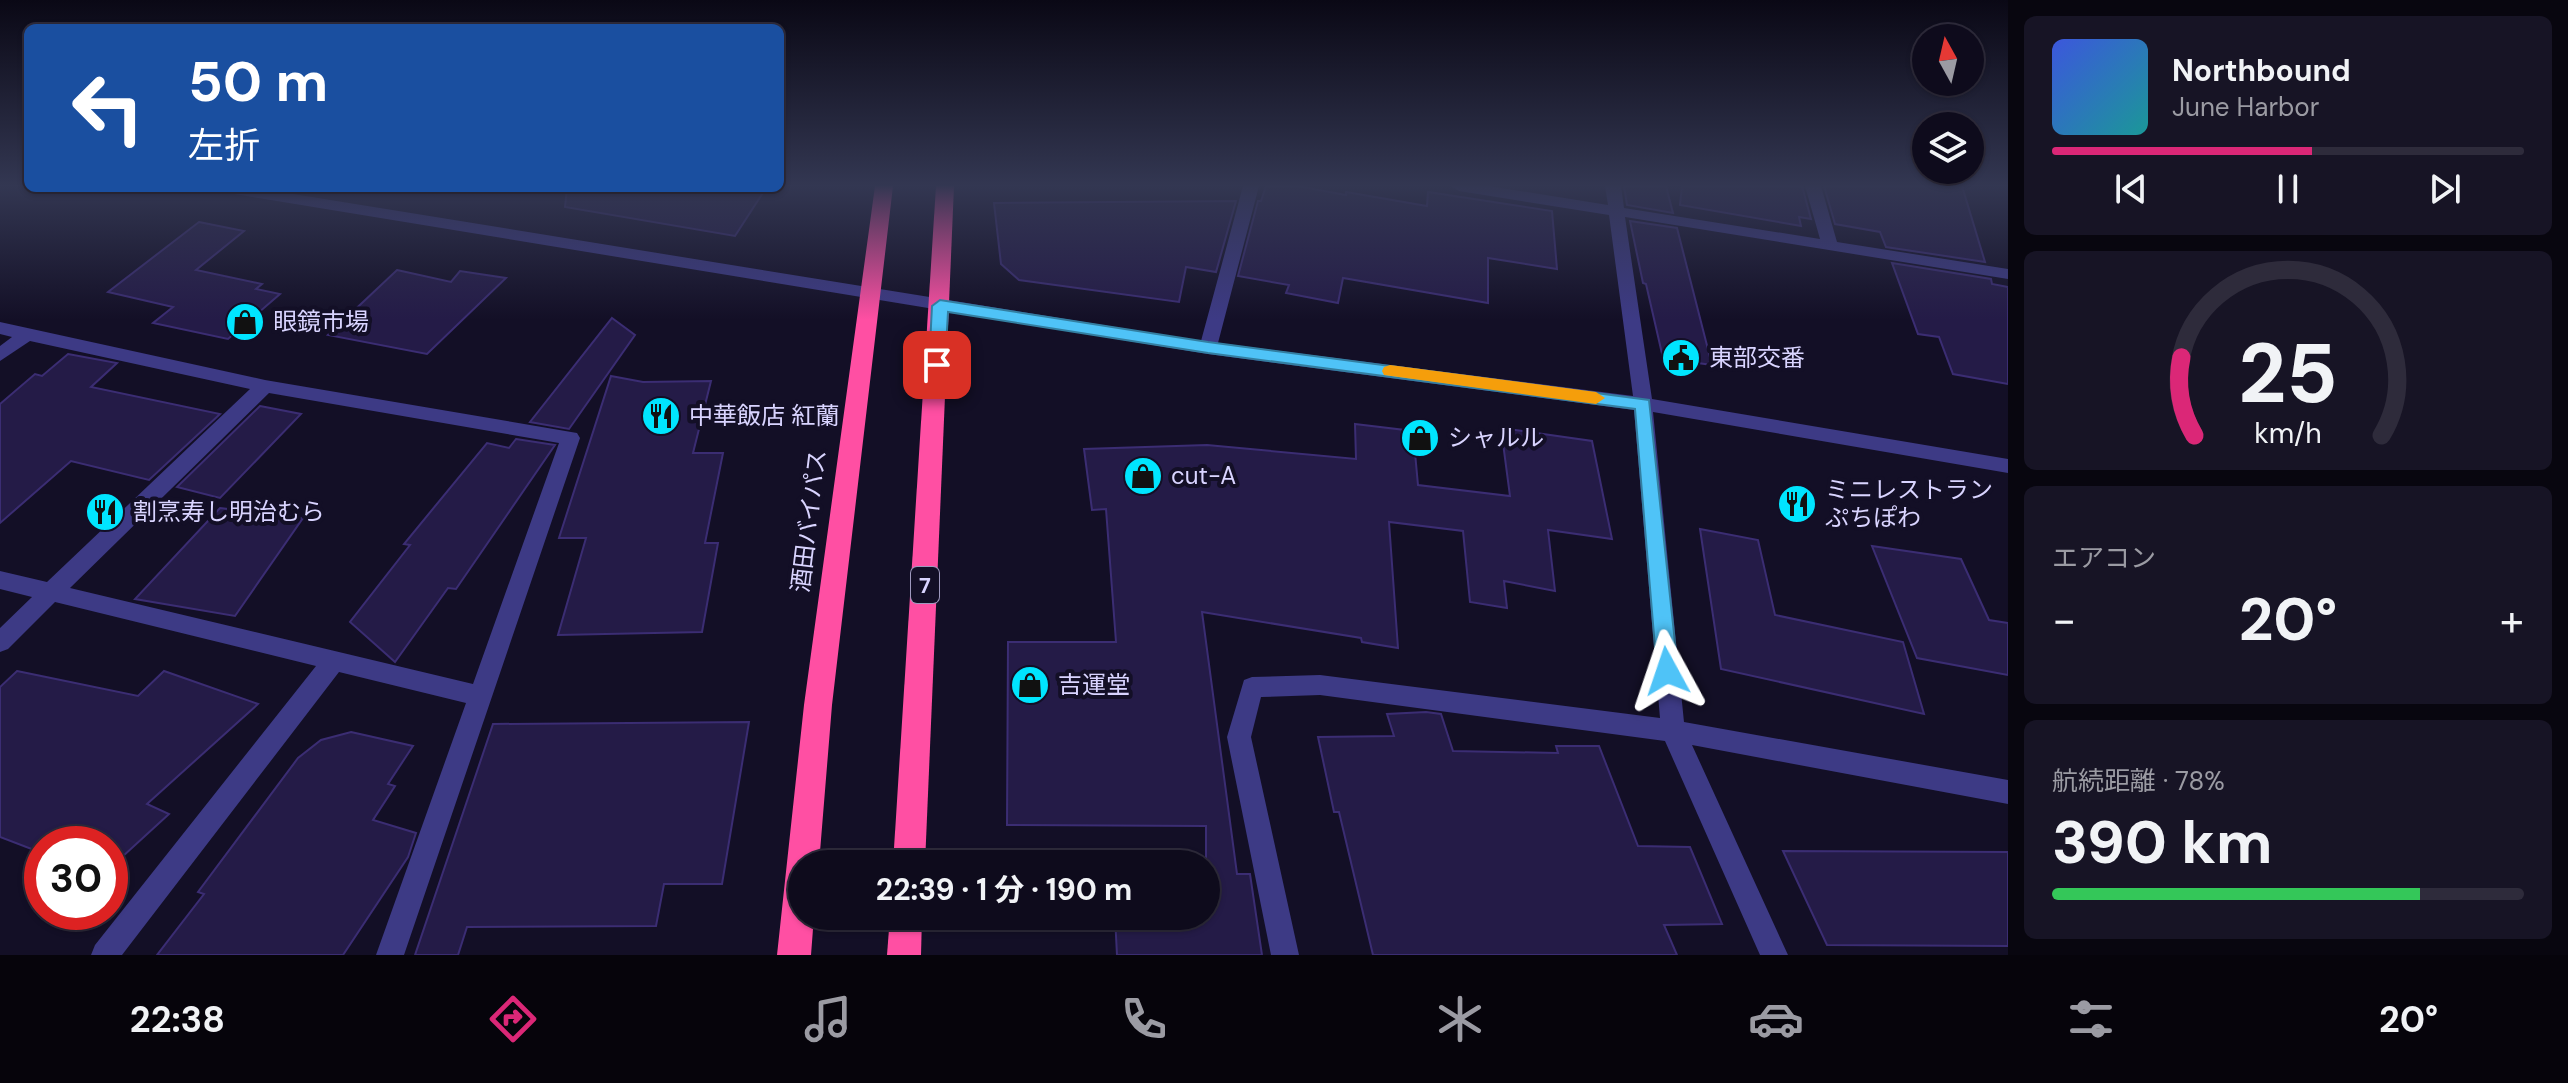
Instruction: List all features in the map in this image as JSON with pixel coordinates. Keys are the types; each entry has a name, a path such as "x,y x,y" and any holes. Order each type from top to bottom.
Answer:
{"highway":[{"name":"酒田バイパス","path":"804,850 818,705 878,231"},
{"name":"7","path":"910,850 943,231"},
{"path":"794,955 796,930"},
{"path":"904,955 905,930"}],"street":[{"path":"483,231 1208,348 1643,404 2008,466"},
{"path":"1208,348 1239,231"},
{"path":"1618,231 1643,404 1673,731 1774,955"},
{"path":"1741,231 2008,274"},
{"path":"1826,231 1830,245"},
{"path":"0,328 265,386 570,438 390,955"},
{"path":"0,355 27,334"},
{"path":"0,642 265,386"},
{"path":"0,580 480,696"},
{"path":"105,955 334,661"},
{"path":"1285,955 1239,737 1252,687 1320,685 1673,731 2008,792"}],"building":[{"path":"188,231 242,231 196,270 262,284 256,289 280,294 228,339 153,323 173,307 108,292"},
{"path":"703,231 739,231 735,236"},
{"path":"997,231 1228,231 1216,272 1186,267 1179,302 1019,280 1001,264"},
{"path":"1250,231 1554,231 1557,269 1488,258 1488,303 1343,278 1338,303 1286,293 1289,285 1238,276"},
{"path":"1632,231 1678,231 1712,365 1663,358 1646,284 1643,283"},
{"path":"1872,231 1975,231 1985,262 1886,247 1880,232"},
{"path":"1892,263 1991,279 1992,284 2008,287 2008,384 1953,374 1939,337 1918,334"},
{"path":"397,270 451,282 460,271 506,278 427,354 328,335"},
{"path":"612,318 635,335 569,429 530,422"},
{"path":"68,354 117,363 91,387 220,414 149,480 71,461 0,523 0,404 35,374 42,376"},
{"path":"611,376 643,382 711,381 693,453 723,453 705,543 718,543 702,632 558,635 586,538 559,538"},
{"path":"260,406 301,414 220,498 177,487"},
{"path":"1355,424 1413,431 1418,485 1510,496 1501,428 1592,441 1612,539 1548,530 1555,591 1504,581 1507,608 1470,602 1463,531 1389,522 1398,648 1362,642 1361,638 1202,612 1237,874 1250,874 1262,955 1117,955 1116,930 1220,930 1220,850 1206,850 1206,826 1007,825 1008,642 1116,642 1106,509 1092,510 1084,449 1207,445 1356,459"},
{"path":"516,439 555,445 456,589 448,588 395,662 350,622 410,545 404,544 487,443 509,448"},
{"path":"220,508 303,518 235,616 135,599"},
{"path":"1700,529 1758,540 1775,615 1903,642 1924,714 1721,669"},
{"path":"1872,546 1961,559 1989,620 2008,623 2008,675 1917,658"},
{"path":"17,671 138,696 164,671 258,704 147,804 169,814 128,852 128,826 24,826 24,846 0,837 0,687"},
{"path":"1387,714 1441,714 1453,751 1558,753 1556,746 1599,746 1638,846 1690,847 1722,924 1664,925 1677,955 1373,955 1339,812 1334,812 1318,737 1394,736"},
{"path":"749,722 722,884 664,884 656,926 467,927 458,955 415,955 493,724"},
{"path":"351,732 413,746 388,784 395,786 373,820 416,833 408,857 343,955 157,955 204,894 198,892 298,758 321,740"},
{"path":"1783,851 2008,852 2008,946 1827,945"}],"slow traffic":[{"path":"1390,371 1596,398"}],"place":[{"name":"眼鏡市場","path":"245,322"},
{"name":"東部交番","path":"1681,358"},
{"name":"中華飯店 紅蘭","path":"661,416"},
{"name":"シャルル","path":"1420,438"},
{"name":"cut-A","path":"1143,476"},
{"name":"ミニレストラン ぷちぽわ","path":"1797,504"},
{"name":"割烹寿し明治むら","path":"105,512"},
{"name":"吉運堂","path":"1030,685"}],"route":[{"path":"937,365 940,306 1208,348 1643,404 1667,671"}]}
